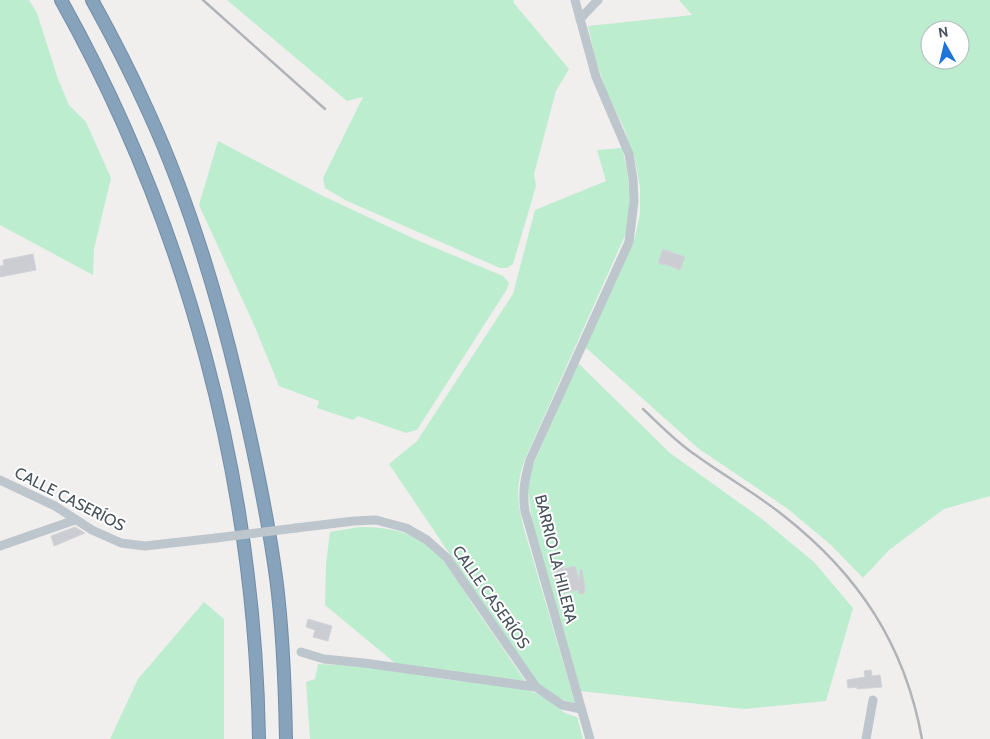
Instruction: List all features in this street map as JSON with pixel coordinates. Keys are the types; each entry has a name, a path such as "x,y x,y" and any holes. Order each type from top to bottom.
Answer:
{"highway":[{"path":"61,0 112,99 150,187 188,292 206,354 224,430 238,508 252,624 259,739"},
{"path":"92,0 144,102 166,152 198,239 231,356 254,450 276,577 286,739"}],"street":[{"name":"BARRIO LA HILERA","path":"575,0 596,76 630,154 634,194 629,242 530,460 523,488 525,511 590,739"},
{"path":"580,19 598,0"},
{"name":"CALLE CASERÍOS","path":"0,480 55,506 104,537 129,544 158,545 354,521 376,520 406,528 427,540 447,558 536,687 562,705 581,709"},
{"path":"0,546 75,520"},
{"name":"CALLE CASERÍOS","path":"301,652 324,659 536,687"},
{"path":"866,739 873,700"}],"green space":[{"path":"0,0 29,0 37,13 58,79 69,105 86,122 111,178 94,249 93,275 0,225"},
{"path":"227,0 514,0 513,2 569,69 556,91 534,174 536,186 513,264 507,268 500,268 345,200 325,188 323,178 363,97 347,101"},
{"path":"679,0 990,0 990,496 944,509 889,550 863,578 831,545 788,509 699,449 585,347 635,237 640,214 640,187 635,160 624,128 607,93 595,58 588,26 692,15"},
{"path":"218,141 323,196 419,241 503,276 509,283 417,430 406,433 358,416 353,420 317,408 319,401 279,386 255,327 199,205"},
{"path":"622,148 629,190 627,231 525,459 518,486 524,529 575,703 553,695 534,679 389,464 417,441 513,294 535,210 606,181 597,150"},
{"path":"578,363 670,453 762,519 814,562 853,608 826,701 744,709 580,691 532,520 528,488 531,470"},
{"path":"359,527 383,528 405,533 427,545 443,561 457,580 525,681 396,664 325,605 326,564 330,532"},
{"path":"204,602 224,619 224,739 110,739 138,679"},
{"path":"318,664 379,667 443,679 512,686 531,691 542,696 565,713 577,717 583,739 310,739 306,682 315,679"}],"building":[{"path":"663,249 685,257 680,270 658,263"},
{"path":"33,254 36,270 0,277 0,266 4,265 3,260"},
{"path":"75,527 85,533 54,546 51,536"},
{"path":"563,563 564,569 575,566 579,581 580,570 582,570 585,587 584,594 578,593 578,590 559,592 552,565"},
{"path":"308,619 332,626 328,641 313,637 315,630 306,627"},
{"path":"871,670 872,676 880,675 882,687 848,688 847,680 865,677 864,671"}],"railway":[{"path":"203,0 325,109"},
{"path":"643,409 690,451 784,516 835,563 875,614 891,643 904,673 922,739"}]}
